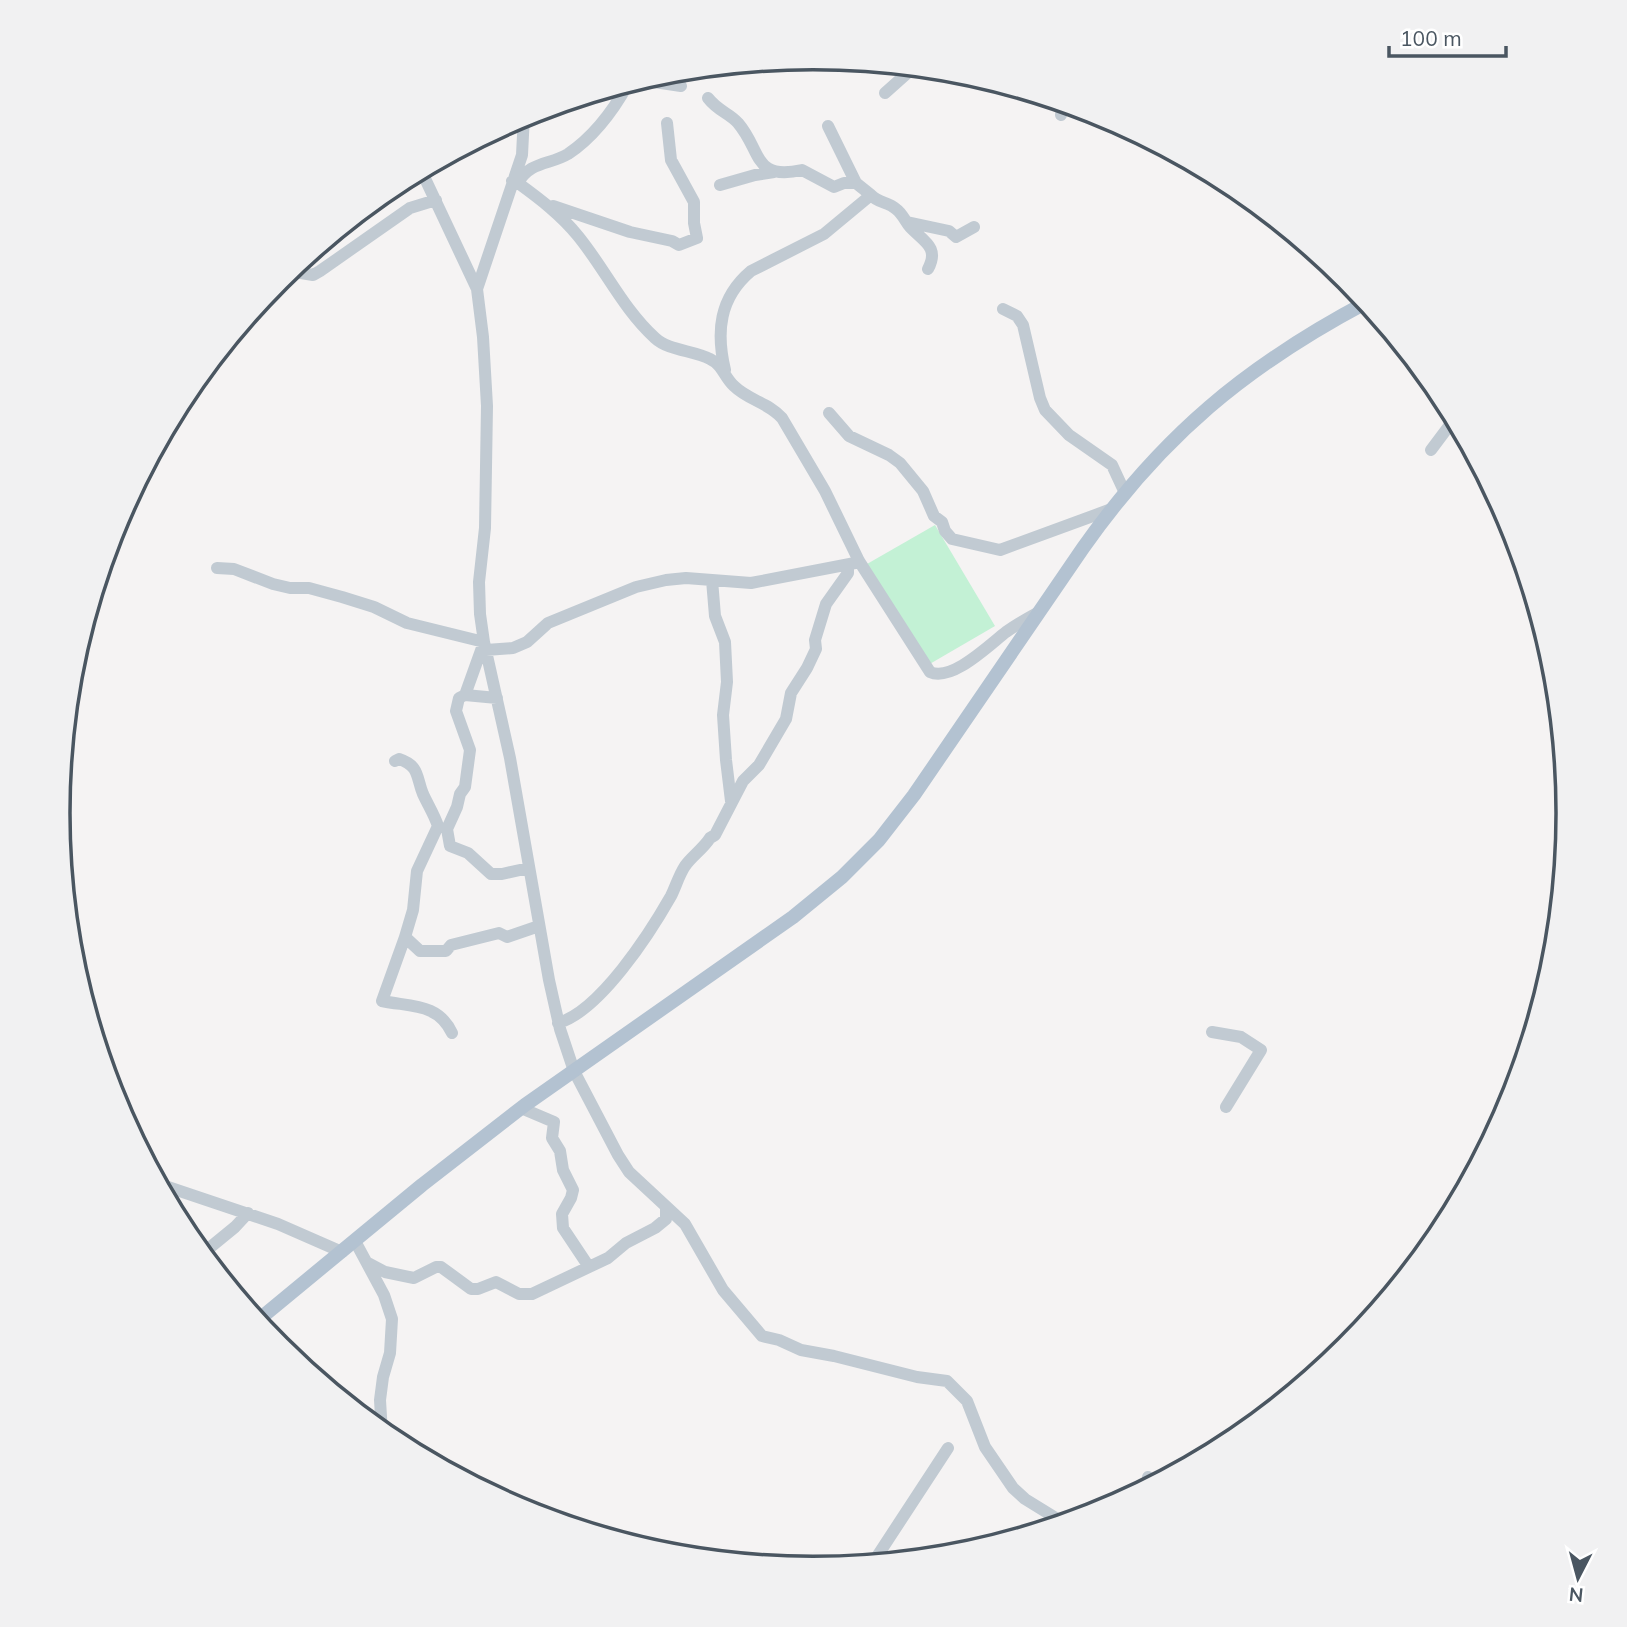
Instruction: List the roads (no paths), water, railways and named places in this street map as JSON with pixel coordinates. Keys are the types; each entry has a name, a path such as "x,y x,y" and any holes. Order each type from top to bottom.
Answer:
{"main road":[{"path":"265,1315 521,1108 793,917 858,862 914,795 1109,510 1167,446 1227,391 1272,357 1357,308"}],"street":[{"path":"885,93 905,75"},
{"path":"668,84 681,86"},
{"path":"515,182 535,165 567,154 606,121 622,95"},
{"path":"708,98 718,110 737,122 760,162 774,172"},
{"path":"549,205 631,232 672,240 679,245 697,239 694,202 671,160 667,123"},
{"path":"828,127 856,183 875,200 895,208 927,240 932,262 928,269"},
{"path":"477,289 515,182 522,155 523,130"},
{"path":"720,186 774,172 785,174 802,170 834,187 844,183 856,183"},
{"path":"426,180 477,289 487,406 480,614 510,758 558,1023 574,1071 618,1155 639,1183 691,1232 723,1290 762,1336 801,1350 917,1377 947,1381 967,1401 985,1447 1013,1488 1054,1517"},
{"path":"515,182 549,205 579,236 614,289 651,334 667,345 717,363 735,387 775,410 782,418 829,500 853,564 901,625 924,666 935,674 967,663 1008,630 1039,612"},
{"path":"725,372 719,349 725,303 742,278 824,234 871,195"},
{"path":"303,273 313,275 410,208 436,200"},
{"path":"907,222 949,231 956,237 974,227"},
{"path":"1003,309 1017,316 1024,325 1045,410 1069,435 1112,465 1125,493"},
{"path":"829,414 849,436 900,463 923,491 934,516 942,522 945,531 952,538 1000,550 1109,510"},
{"path":"1432,450 1448,427"},
{"path":"217,568 234,569 290,588 309,588 342,597 374,607 407,623 485,646 513,648 527,642 548,623 636,587 686,578 751,583 853,564"},
{"path":"558,1023 586,1008 616,977 671,895 683,869 715,835 743,781 759,765 786,719 791,693 816,649 815,640 825,604 853,564"},
{"path":"712,580 715,616 725,642 727,682 723,715 731,801"},
{"path":"465,695 485,646"},
{"path":"497,698 465,695 459,698 456,711 470,750 465,787 447,829 447,839 450,846 468,853 491,874 529,868"},
{"path":"395,761 398,759 409,762 419,774 423,793 438,826 417,871 413,910 382,1001 436,1012 447,1022 452,1033"},
{"path":"405,937 420,951 446,951 451,945 499,933 507,937 539,926"},
{"path":"1212,1032 1241,1037 1261,1050 1227,1107"},
{"path":"521,1108 554,1122 552,1138 560,1152 563,1170 573,1190 562,1214 563,1228 589,1267"},
{"path":"172,1188 248,1213 342,1252"},
{"path":"368,1262 385,1272 414,1278 441,1267 471,1289 496,1282 526,1295 538,1292 608,1258 666,1219 666,1209"},
{"path":"210,1247 248,1213"},
{"path":"355,1241 368,1262 392,1319 390,1353 381,1384 382,1418"},
{"path":"879,1554 948,1448"}]}
